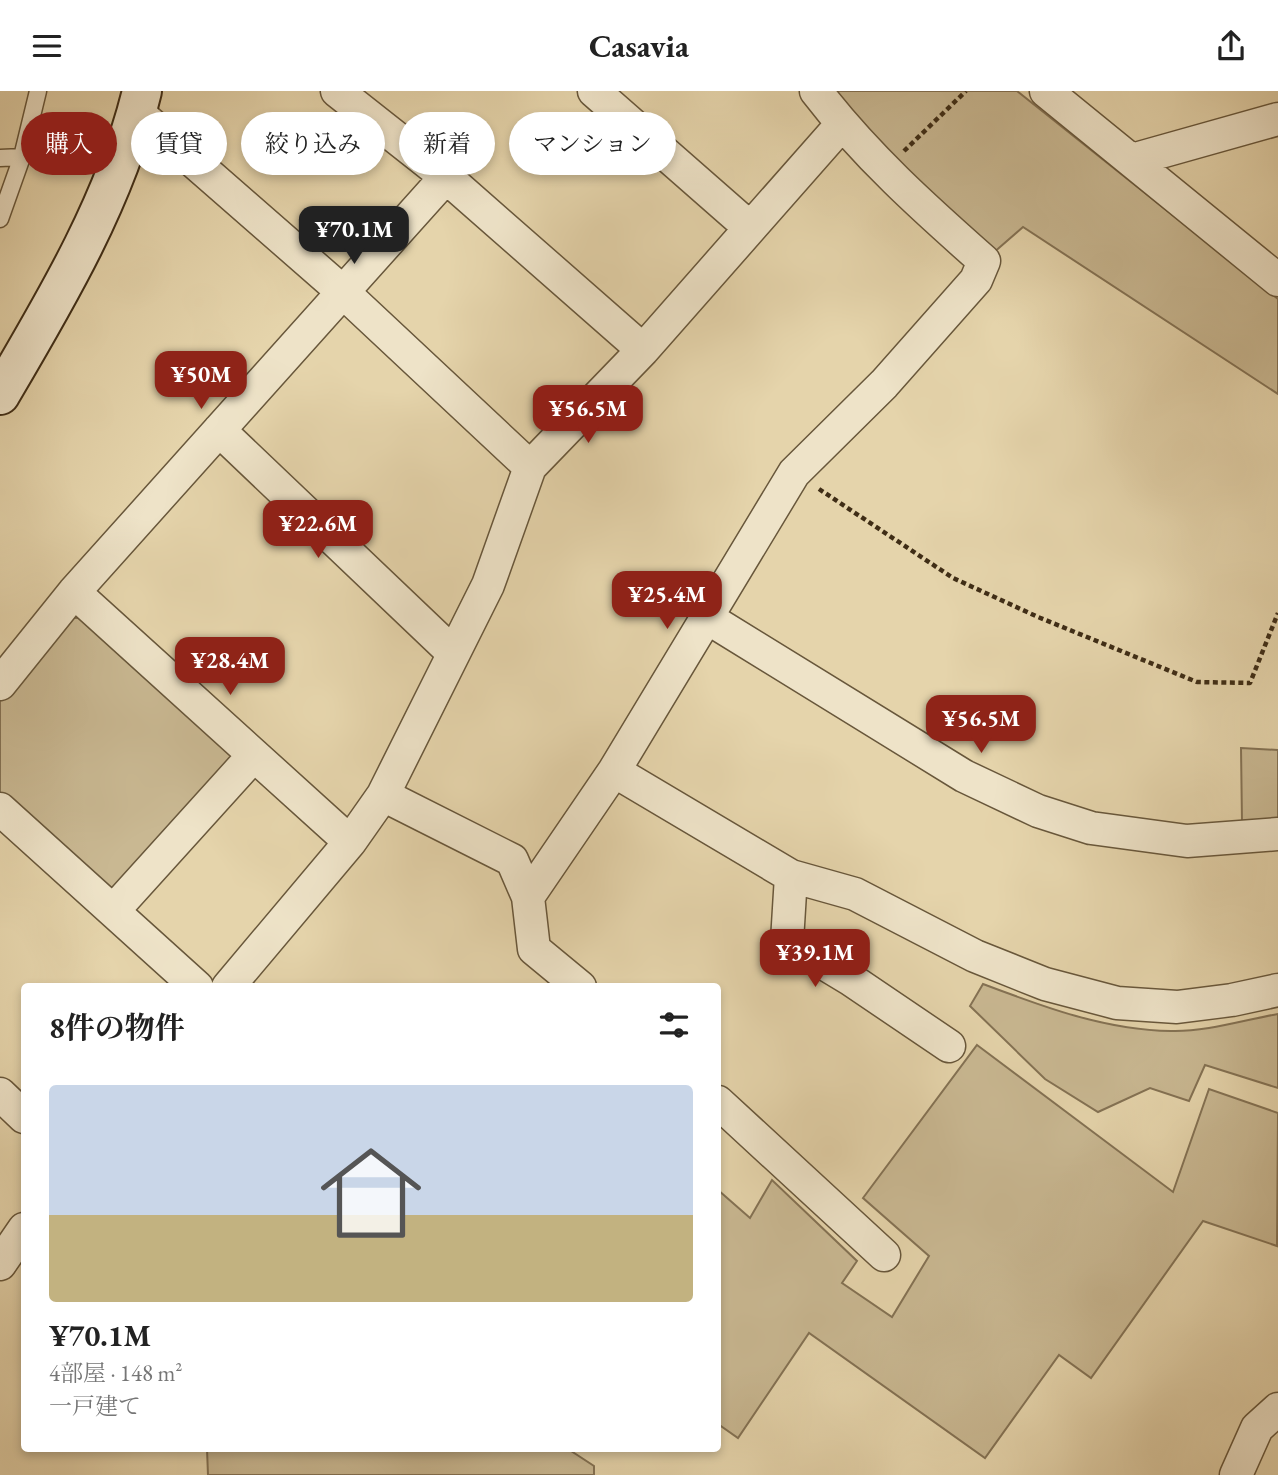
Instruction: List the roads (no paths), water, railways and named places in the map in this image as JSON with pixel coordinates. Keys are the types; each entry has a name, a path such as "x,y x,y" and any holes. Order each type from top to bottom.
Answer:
{"street":[{"path":"337,91 446,177 643,350"},
{"path":"594,91 749,227"},
{"path":"528,897 614,771 794,473 884,384 976,280 984,261 885,170 842,124 816,91"},
{"path":"1046,91 1276,276"},
{"path":"0,395 47,315 100,209 139,102 530,467"},
{"path":"1132,160 1278,120"},
{"path":"231,983 350,842 383,795 452,652 488,585 530,467 643,350 842,124"},
{"path":"0,684 74,592 446,177"},
{"path":"219,430 452,652"},
{"path":"74,592 350,842"},
{"path":"706,617 964,776 1038,811 1091,828 1186,841 1278,834"},
{"path":"113,911 254,755"},
{"path":"614,771 791,876 855,894 975,956 1045,984 1117,1003 1177,1007 1232,1000 1278,990"},
{"path":"383,795 512,860 528,897 534,949 575,983"},
{"path":"0,809 193,983"},
{"path":"791,876 787,941 850,979 949,1046"},
{"path":"0,1094 21,1114"},
{"path":"721,1105 884,1255"},
{"path":"0,1263 21,1233"},
{"path":"1236,1475 1257,1428 1278,1409"}],"lane":[{"path":"33,112 38,91"},
{"path":"0,158 21,157"},
{"path":"0,219 21,160"}]}
